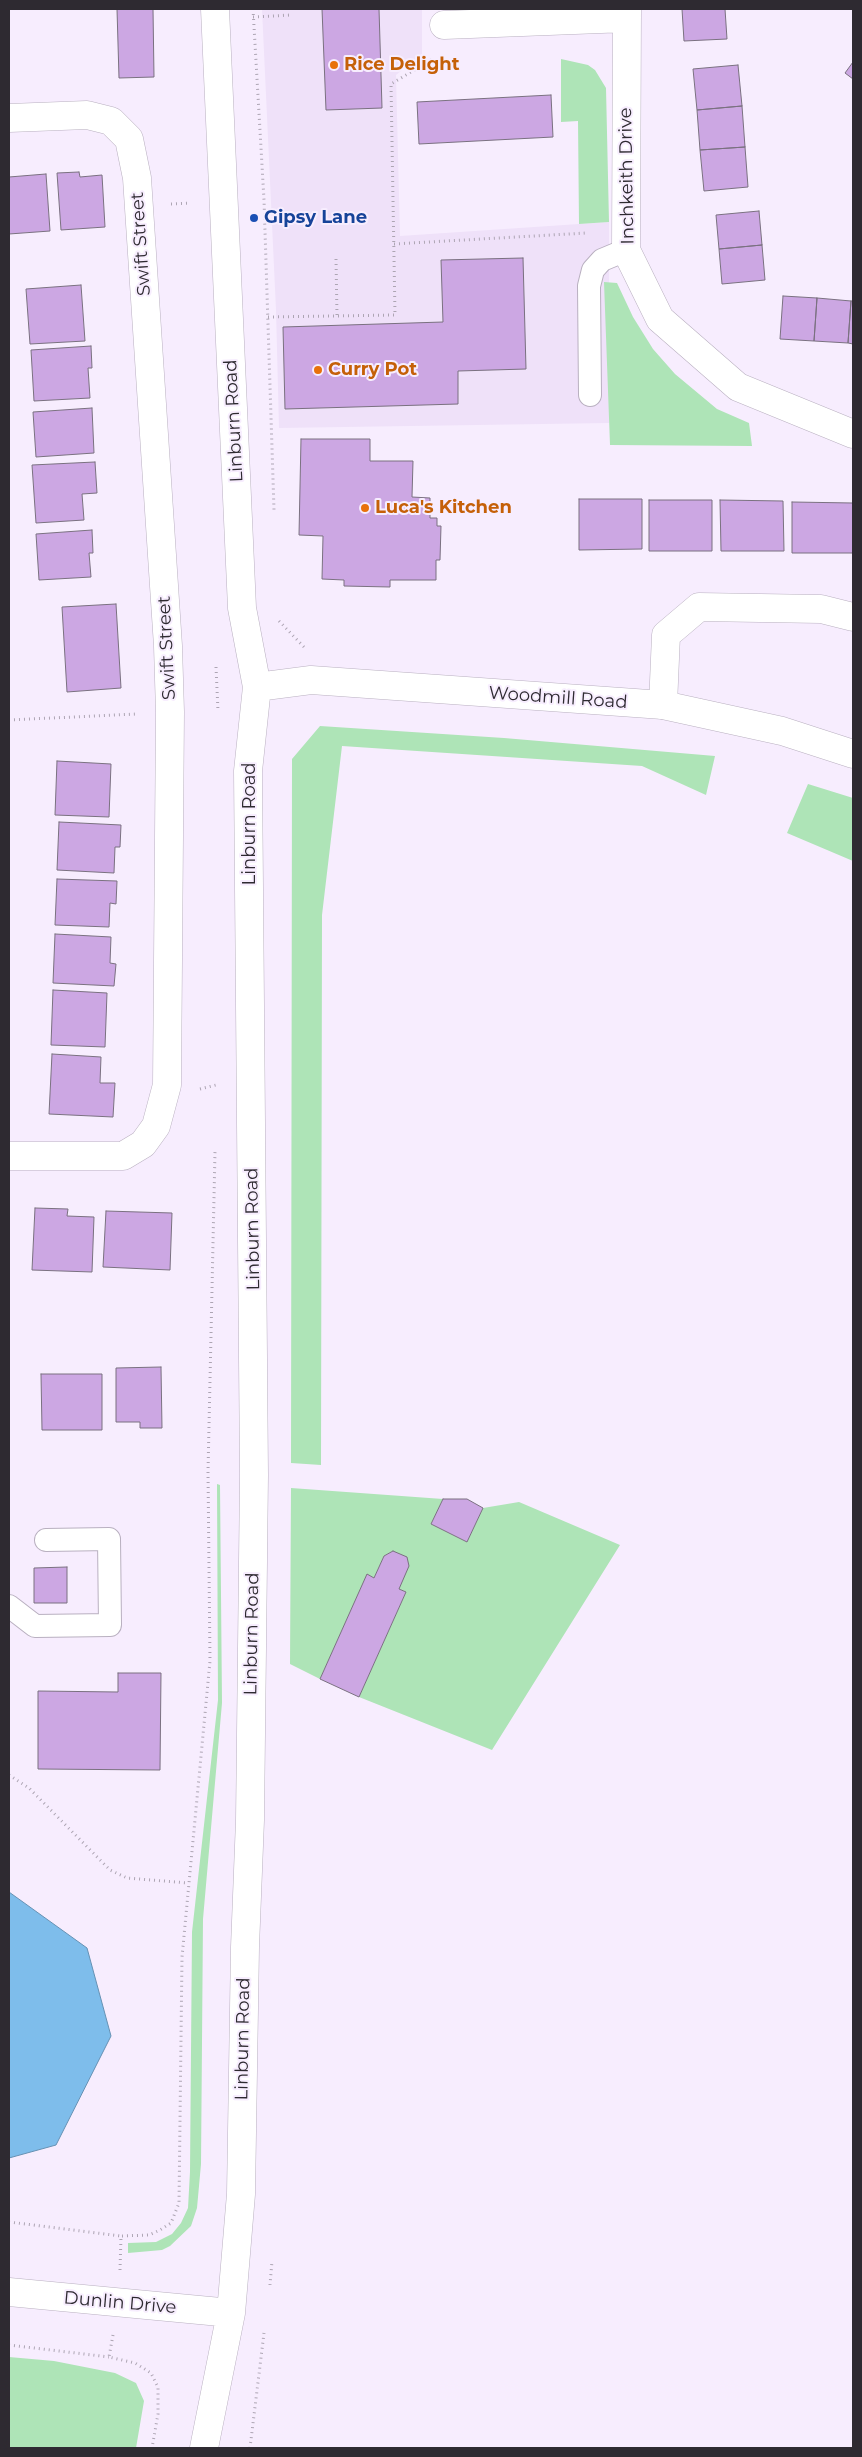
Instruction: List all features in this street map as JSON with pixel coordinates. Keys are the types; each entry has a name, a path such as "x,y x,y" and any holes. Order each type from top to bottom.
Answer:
{"street":[{"name":"Linburn Road","path":"204,2448 232,2313 241,2194 244,1947 250,1820 254,1317 248,771 257,687 242,608 215,9"},
{"path":"444,25 627,14"},
{"name":"Inchkeith Drive","path":"627,14 626,240 660,319 738,387 853,434"},
{"name":"Swift Street","path":"9,118 88,115 111,121 129,140 137,178 168,646 170,712 167,1085 156,1126 143,1144 123,1156 9,1156"},
{"path":"663,705 666,635 699,607 820,608 853,617"},
{"name":"Woodmill Road","path":"257,687 310,680 663,705 782,731 853,754"},
{"name":"Dunlin Drive","path":"9,2292 232,2313"}],"lane":[{"path":"590,395 589,286 593,270 626,240"},
{"path":"9,1606 35,1626 110,1625 109,1539 46,1540"}],"path":[{"path":"252,9 268,317 274,511"},
{"path":"253,17 291,15"},
{"path":"268,317 395,315 391,84 431,60 444,25"},
{"path":"394,244 626,240"},
{"path":"336,259 337,316"},
{"path":"279,620 311,655 310,680"},
{"path":"216,658 218,717"},
{"path":"9,720 170,712"},
{"path":"216,1075 216,1095"},
{"path":"9,2222 121,2236 144,2236 160,2230 171,2223 179,2203 182,1957 210,1661 208,1472 215,1144"},
{"path":"9,1775 29,1788 110,1870 127,1878 188,1883"},
{"path":"109,2357 118,2303 121,2236"},
{"path":"9,2345 109,2357 135,2363 151,2373 158,2387 158,2414 152,2448"}],"shaded area":[{"path":"262,9 422,9 422,54 396,75 400,236 609,222 609,423 279,428 276,310"}],"green space":[{"path":"561,59 588,65 595,70 606,88 609,222 579,224 578,121 561,122"},
{"path":"604,282 617,283 633,317 653,349 675,374 717,409 749,423 752,446 610,445"},
{"path":"320,726 504,738 715,756 706,795 642,766 342,746 322,915 321,1465 291,1463 292,759"},
{"path":"808,784 853,798 853,861 787,833"},
{"path":"217,1484 220,1485 222,1703 203,1919 201,2164 197,2208 191,2226 170,2246 162,2250 128,2253 128,2243 156,2242 172,2234 181,2223 188,2208 192,1932 218,1700"},
{"path":"291,1488 443,1499 431,1524 467,1542 483,1508 519,1502 620,1545 492,1750 359,1697 406,1592 399,1589 393,1551 384,1556 374,1578 367,1575 320,1679 290,1664"},
{"path":"9,2357 54,2361 115,2373 136,2383 144,2401 136,2448 9,2448"}],"water":[{"path":"9,1892 87,1948 111,2036 56,2145 9,2158"}],"building":[{"path":"117,9 153,9 154,77 119,78"},
{"path":"322,9 379,9 382,108 326,110"},
{"path":"682,9 725,9 727,39 684,41"},
{"path":"853,62 853,79 845,73"},
{"path":"738,65 742,106 697,110 693,69"},
{"path":"551,95 553,137 419,144 417,102"},
{"path":"742,106 745,147 700,150 697,110"},
{"path":"745,147 748,187 704,191 700,150"},
{"path":"79,172 80,177 102,175 105,227 61,230 57,173"},
{"path":"46,174 50,231 9,234 9,177"},
{"path":"759,211 762,245 719,249 716,215"},
{"path":"762,245 765,280 722,284 719,249"},
{"path":"523,258 526,369 458,371 458,404 285,409 283,327 443,322 441,260"},
{"path":"81,285 85,341 30,344 26,289"},
{"path":"783,296 817,298 814,341 780,339"},
{"path":"817,298 851,301 848,343 814,341"},
{"path":"851,301 853,301 853,344 848,343"},
{"path":"91,346 92,368 88,368 90,398 34,401 31,350"},
{"path":"92,408 94,453 36,457 33,412"},
{"name":"Luca's Kitchen","path":"301,439 370,439 370,461 413,461 412,497 430,498 430,518 437,518 437,526 441,526 440,560 436,560 436,580 390,580 390,587 344,586 344,580 322,579 323,536 299,535"},
{"path":"95,462 97,493 82,494 84,520 36,523 32,465"},
{"path":"579,499 642,499 642,549 579,550"},
{"path":"649,500 712,500 712,551 649,551"},
{"path":"720,500 783,501 784,551 721,551"},
{"path":"792,502 853,503 853,553 792,553"},
{"path":"92,530 93,553 89,553 91,577 39,580 36,534"},
{"path":"116,604 121,688 67,692 62,607"},
{"path":"57,761 111,764 109,817 55,815"},
{"path":"59,822 121,825 120,847 115,847 114,873 57,870"},
{"path":"57,879 117,881 116,904 110,903 109,927 55,925"},
{"path":"55,934 111,937 110,963 116,964 114,986 53,983"},
{"path":"53,990 107,993 105,1047 51,1045"},
{"path":"52,1054 101,1057 100,1083 115,1083 113,1117 49,1114"},
{"path":"35,1208 68,1209 67,1216 94,1217 92,1272 32,1270"},
{"path":"106,1211 172,1213 170,1270 103,1267"},
{"path":"161,1367 162,1428 140,1428 140,1422 116,1422 116,1368"},
{"path":"41,1374 102,1374 102,1430 42,1430"},
{"path":"443,1499 467,1499 483,1508 467,1542 431,1524"},
{"path":"393,1551 407,1557 409,1566 399,1589 406,1592 359,1697 320,1679 367,1574 374,1578 384,1556"},
{"path":"67,1567 67,1603 34,1603 34,1568"},
{"path":"118,1673 161,1673 160,1770 38,1769 38,1691 118,1692"}],"place":[{"name":"Rice Delight","path":"334,65"},
{"name":"Gipsy Lane","path":"254,218"},
{"name":"Curry Pot","path":"318,370"},
{"name":"Luca's Kitchen","path":"365,508"}]}
